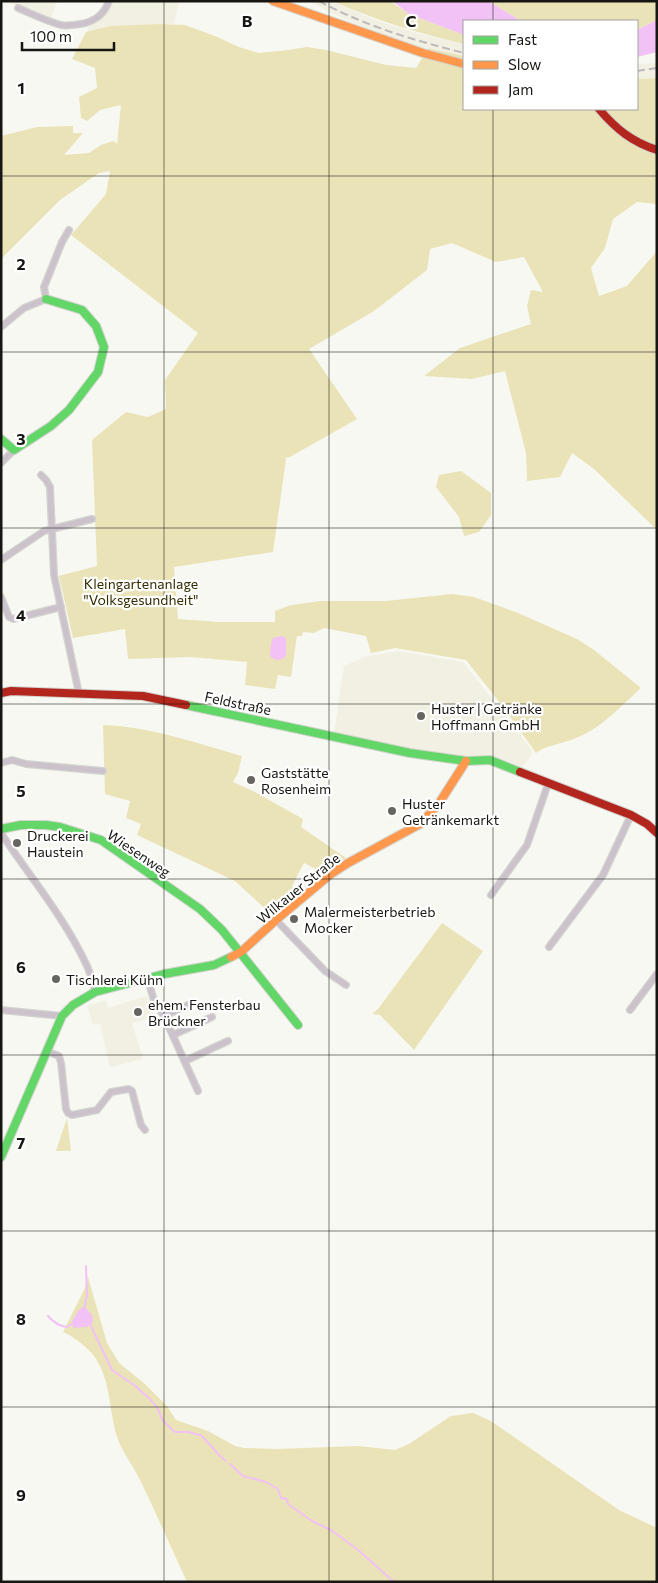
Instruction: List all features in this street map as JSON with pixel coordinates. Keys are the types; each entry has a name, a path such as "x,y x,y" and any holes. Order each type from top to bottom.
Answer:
{"street":[{"path":"18,8 63,26 83,25 99,17 107,8 109,1"},
{"path":"273,1 423,53 463,64"},
{"path":"600,110 615,128 629,139 657,150"},
{"path":"46,299 44,287 62,242 69,230"},
{"path":"1,327 24,308 46,299 82,310 96,326 104,347 98,372 69,410 51,426 14,450 1,463"},
{"path":"1,439 14,450"},
{"path":"41,474 50,487 54,574 79,694"},
{"path":"1,560 44,531 92,519"},
{"path":"1,597 9,616 13,619 61,607"},
{"name":"Feldstraße","path":"1,693 11,691 143,696 410,753 466,761"},
{"path":"1,763 12,760 26,764 103,771"},
{"path":"466,761 490,760 631,815 647,824 657,833"},
{"name":"Wilkauer Straße","path":"62,1016 73,1005 95,992 164,974 214,965 240,952 336,871 420,824 438,805 466,761"},
{"path":"491,895 527,845 548,784"},
{"path":"550,947 603,875 631,815"},
{"name":"Wiesenweg","path":"1,828 21,825 46,825 60,827 101,840 200,909 222,930 298,1025"},
{"path":"1,833 53,907 76,944 88,968 95,992"},
{"path":"276,920 325,970 346,985"},
{"path":"630,1010 657,974"},
{"path":"148,979 154,1001 164,1016 198,1091"},
{"path":"164,1016 195,1002"},
{"path":"1,1010 62,1016 1,1157"},
{"path":"172,1035 212,1018"},
{"path":"185,1061 228,1041"},
{"path":"46,1051 59,1056 68,1113 72,1115 97,1110 111,1092 128,1089 132,1091 141,1125 145,1130"}],"shaded area":[{"path":"8,1 57,1 51,18 22,9"},
{"path":"109,1 179,1 174,24 110,26 86,32"},
{"path":"310,1 333,1 387,24 463,44 463,56 409,44 382,35 331,13"},
{"path":"392,1 488,1 519,20 463,20 463,35 409,14"},
{"path":"657,20 657,52 638,57 638,30"},
{"path":"657,63 657,78 638,79 638,64"},
{"path":"281,636 286,639 286,656 276,660 270,656 271,644 273,638"},
{"name":"Huster | Getränke Hoffmann GmbH","path":"398,651 463,662 531,749 532,754 522,767 497,757 486,755 463,756 429,753 334,734 344,666 364,657"},
{"path":"147,996 154,1017 132,1023 143,1059 110,1067 100,1024 93,1025 87,1006 106,1000 108,1008"},
{"path":"84,1306 92,1315 93,1322 87,1327 73,1328 72,1321 78,1311"}],"green space":[{"path":"333,1 390,1 409,14 463,35 463,44 398,26 365,15"},
{"path":"488,1 657,1 657,20 638,30 638,20 519,20"},
{"name":"Kleingartenanlage \"Volksgesundheit\"","path":"185,25 258,53 307,47 386,65 416,68 427,48 463,56 463,110 638,110 638,79 657,78 657,204 637,202 613,219 605,248 591,268 599,296 627,286 657,251 657,530 594,469 572,453 560,477 527,481 526,453 505,371 472,379 424,376 460,348 531,324 527,306 531,290 543,292 524,257 496,262 452,243 430,249 427,270 374,311 309,349 357,419 290,457 284,458 286,459 273,552 174,567 178,619 219,622 275,622 275,611 291,605 321,601 386,601 452,594 474,597 518,613 577,639 594,650 641,688 611,716 585,734 536,753 466,660 395,648 371,653 366,636 324,628 314,633 303,632 302,636 297,636 291,677 278,675 275,689 245,685 247,662 190,657 128,659 125,629 73,638 59,576 97,566 92,440 126,412 148,417 166,409 165,380 198,333 71,235 106,194 110,171 99,173 60,200 1,259 1,136 37,127 73,126 73,133 83,133 64,155 89,153 101,145 113,141 117,144 121,105 100,110 87,121 81,118 79,97 97,88 95,68 72,59 86,32 110,26"},
{"path":"461,471 491,493 491,515 479,532 464,536 459,517 436,487 439,475"},
{"path":"103,725 156,732 242,756 238,773 233,782 303,819 301,827 346,858 324,873 304,863 292,886 300,893 273,916 235,881 137,835 141,824 126,818 130,801 105,794"},
{"path":"442,923 483,951 414,1050 380,1015 372,1014 378,1009"},
{"path":"67,1118 71,1151 56,1151"},
{"path":"88,1277 107,1343 119,1363 145,1384 167,1406 176,1420 208,1431 235,1446 244,1448 277,1449 358,1446 395,1450 409,1444 451,1416 473,1413 491,1421 619,1510 657,1528 657,1582 187,1582 139,1478 119,1442 113,1423 106,1383 99,1364 84,1345 63,1332 85,1288"}],"waterway":[{"path":"84,1308 87,1296 86,1266"},
{"path":"48,1316 56,1323 67,1327 73,1323"},
{"path":"90,1324 112,1370 150,1399 158,1409 163,1421 175,1432 189,1432 202,1436 226,1461"},
{"path":"230,1464 243,1476 266,1482 278,1489 281,1498 287,1499 288,1504 312,1521 331,1530 357,1549 394,1582"}],"railway":[{"path":"319,1 354,18 390,32 463,53"},
{"path":"638,71 657,68"}],"traffic: fast":[{"path":"1,439 14,450 51,426 69,410 98,372 104,347 96,326 82,310 46,299"},
{"path":"186,705 410,753 466,761 490,760 520,772"},
{"path":"1,829 21,825 46,825 60,827 101,840 200,909 222,930 298,1025"},
{"path":"1,1157 62,1016 73,1005 95,992 164,974 214,965 231,957"}],"traffic: slow":[{"path":"273,1 423,53 463,64"},
{"path":"231,957 241,952 331,874 420,824 438,805 466,761"}],"traffic: jam":[{"path":"600,110 625,134 657,150"},
{"path":"1,693 11,691 143,696 186,705"},
{"path":"520,772 631,815 647,824 657,833"}],"place":[{"name":"Huster | Getränke Hoffmann GmbH","path":"421,716"},
{"name":"Gaststätte Rosenheim","path":"251,780"},
{"name":"Huster Getränkemarkt","path":"392,811"},
{"name":"Druckerei Haustein","path":"17,843"},
{"name":"Malermeisterbetrieb Mocker","path":"294,919"},
{"name":"Tischlerei Kühn","path":"56,979"},
{"name":"ehem. Fensterbau Brückner","path":"138,1012"}]}
